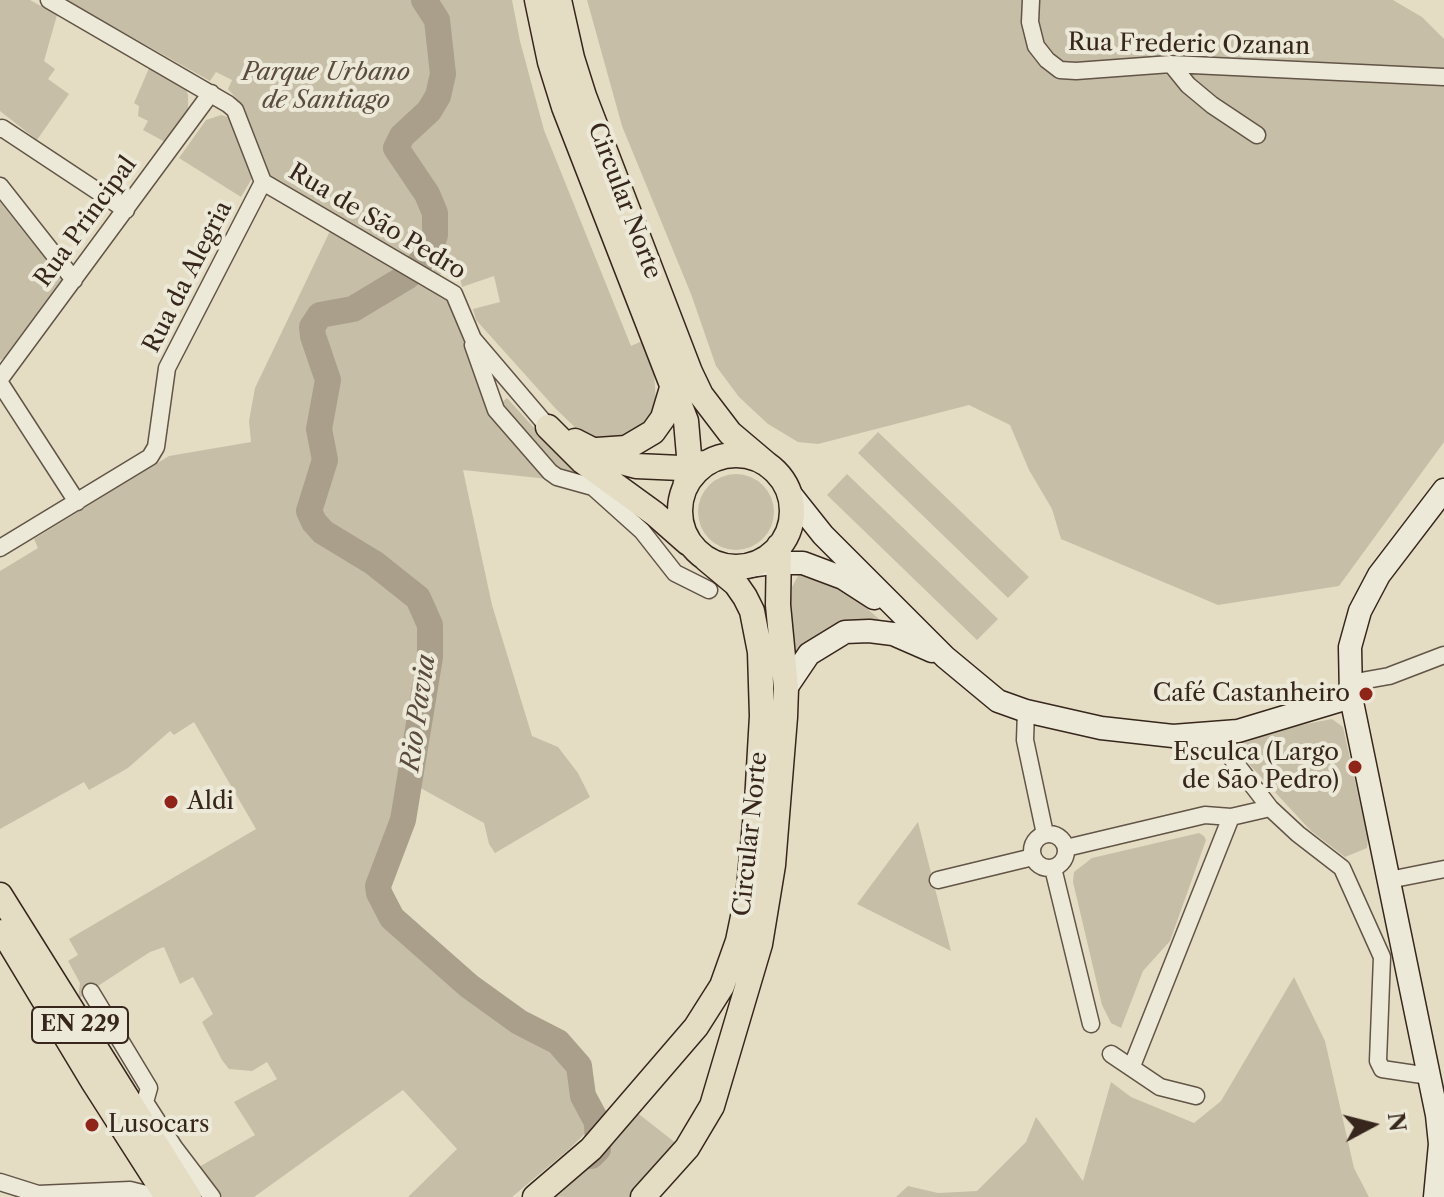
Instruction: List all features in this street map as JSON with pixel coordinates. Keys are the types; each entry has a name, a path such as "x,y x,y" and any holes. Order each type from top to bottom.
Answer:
{"main road":[{"name":"Circular Norte","path":"537,0 556,85 686,421 695,472"},
{"name":"Circular Norte","path":"559,0 588,110 690,372 707,404 730,433 769,466"},
{"path":"593,450 626,448 653,432 663,418 672,388"},
{"name":"Circular Norte","path":"535,1197 591,1149 631,1104 696,1027 722,986 738,941 749,888 762,716 760,652 752,611 736,584 655,514 582,461 548,427"},
{"path":"548,427 610,459 636,466 695,472"},
{"path":"723,456 755,458 769,466 788,491 791,518 779,554 741,567 721,566 700,553 685,535 680,519 681,502 695,472 723,456"},
{"name":"Circular Norte","path":"643,1197 687,1148 712,1106 760,944 773,865 786,688 778,605 779,554"},
{"name":"EN 229","path":"0,895 189,1197"},
{"name":"EN 229","path":"0,926 167,1197"}],"street":[{"name":"Rua de São Pedro","path":"49,0 211,93 235,110 263,182 454,294 467,328 548,427"},
{"name":"Rua Frederic Ozanan","path":"1031,0 1030,22 1036,46 1060,70 1171,64 1444,77"},
{"path":"1171,64 1188,85 1212,105 1257,135"},
{"name":"Rua Principal","path":"0,381 211,93"},
{"path":"0,129 126,210"},
{"name":"Rua da Alegria","path":"0,548 150,457 156,447 167,368 263,182"},
{"path":"0,186 74,280"},
{"path":"467,328 496,410 550,472 557,477 593,487 642,531 675,573 709,590"},
{"path":"0,381 77,502"},
{"path":"491,396 493,388 498,385 514,387"},
{"path":"1429,1076 1382,1069 1378,1061 1382,957 1390,950 1389,880 1350,690 1350,647 1360,611 1379,575 1444,490"},
{"path":"788,491 816,527 945,657 998,701 1026,711 1101,728 1173,736 1238,731 1444,655"},
{"path":"779,554 820,567 909,619"},
{"path":"786,688 809,654 845,632 893,634 945,657"},
{"path":"1026,711 1025,740 1045,834"},
{"path":"1213,734 1270,808 1342,868 1390,950 1441,1116 1435,1197"},
{"path":"1066,848 1205,815 1231,817 1270,808"},
{"path":"1132,1066 1231,817"},
{"path":"1045,834 1057,835 1065,843 1062,863 1053,868 1043,867 1033,857 1036,840 1045,834"},
{"path":"938,880 1033,857"},
{"path":"1053,868 1091,1024"},
{"path":"1389,880 1444,869"},
{"path":"91,992 149,1088 145,1102 212,1197"},
{"path":"99,1056 122,1042"},
{"path":"1111,1054 1160,1087 1196,1096"},
{"path":"8,1189 38,1194 130,1190 158,1197"}],"green space":[{"path":"0,0 30,0 57,15 44,61 55,69 48,79 69,94 37,140 0,111"},
{"name":"Parque Urbano de Santiago","path":"66,0 512,0 544,130 631,346 642,341 654,373 656,402 650,416 642,426 625,437 602,440 582,434 476,320 473,309 500,302 494,276 462,287 459,272 433,275 441,218 433,194 411,162 404,143 427,119 436,115 416,117 401,130 392,146 395,156 423,198 428,213 430,230 425,245 407,262 277,185 267,171 243,106 228,89 232,80 216,72 210,81"},
{"path":"587,0 1393,0 1422,17 1444,39 1444,442 1339,586 1218,605 1061,539 1052,509 1029,470 1010,425 969,405 818,444 798,442 768,424 739,397 716,366 691,294 622,126"},
{"path":"150,66 185,87 188,95 188,112 165,142 143,130 148,121 138,116 139,106 134,103"},
{"path":"221,115 231,118 254,175 241,197 179,158 206,120"},
{"path":"0,197 65,279 5,358 0,360"},
{"path":"331,229 452,302 478,387 496,419 548,479 463,470 492,605 532,736 558,747 578,773 590,797 495,853 489,844 484,823 415,785 374,888 388,918 465,988 517,1025 552,1043 575,1068 578,1097 594,1125 512,1197 408,1197 457,1149 403,1090 254,1197 219,1197 197,1168 255,1135 234,1102 277,1079 267,1062 252,1071 229,1069 202,1022 213,1014 193,977 180,984 164,947 150,952 78,999 80,983 68,961 78,955 69,939 256,829 194,722 174,735 170,731 128,768 89,790 84,782 0,829 0,571 38,548 34,539 169,456 251,442 249,421 255,388"},
{"path":"507,398 556,452 590,479 560,473 499,405"},
{"path":"878,432 1029,577 1008,598 858,453"},
{"path":"736,474 750,477 763,485 771,498 774,512 771,526 763,539 750,547 736,550 722,547 709,539 701,526 698,512 701,498 709,485 722,477"},
{"path":"847,474 998,619 977,640 827,495"},
{"path":"799,574 822,579 853,596 880,620 849,621 829,628 793,657 792,587"},
{"path":"1332,719 1343,727 1368,839 1367,848 1345,857 1311,831 1235,749 1232,742 1239,737"},
{"path":"918,822 951,951 857,904"},
{"path":"1199,833 1206,840 1170,941 1143,971 1121,1028 1111,1023 1102,1005 1073,882 1074,872 1092,858"},
{"path":"1294,977 1325,1041 1354,1168 1369,1197 896,1197 908,1186 938,1193 977,1191 1026,1142 1036,1117 1083,1181 1111,1082 1131,1097 1194,1123 1221,1101"},
{"path":"635,1111 677,1144 631,1197 548,1197"}],"waterway":[{"name":"Rio Pavia","path":"424,0 437,20 443,74 438,96 429,111 402,136 396,148 427,194 435,213 435,235 428,254 408,276 353,309 320,315 312,327 328,380 319,429 325,460 309,511 323,532 374,563 418,598 430,625 430,657 403,820 378,886 379,893 392,918 469,986 519,1022 558,1042 579,1066 583,1096 597,1122 598,1149 591,1156"}],"place":[{"name":"Café Castanheiro","path":"1366,694"},
{"name":"Esculca (Largo de São Pedro)","path":"1355,767"},
{"name":"Aldi","path":"171,802"},
{"name":"Lusocars","path":"92,1125"}]}
